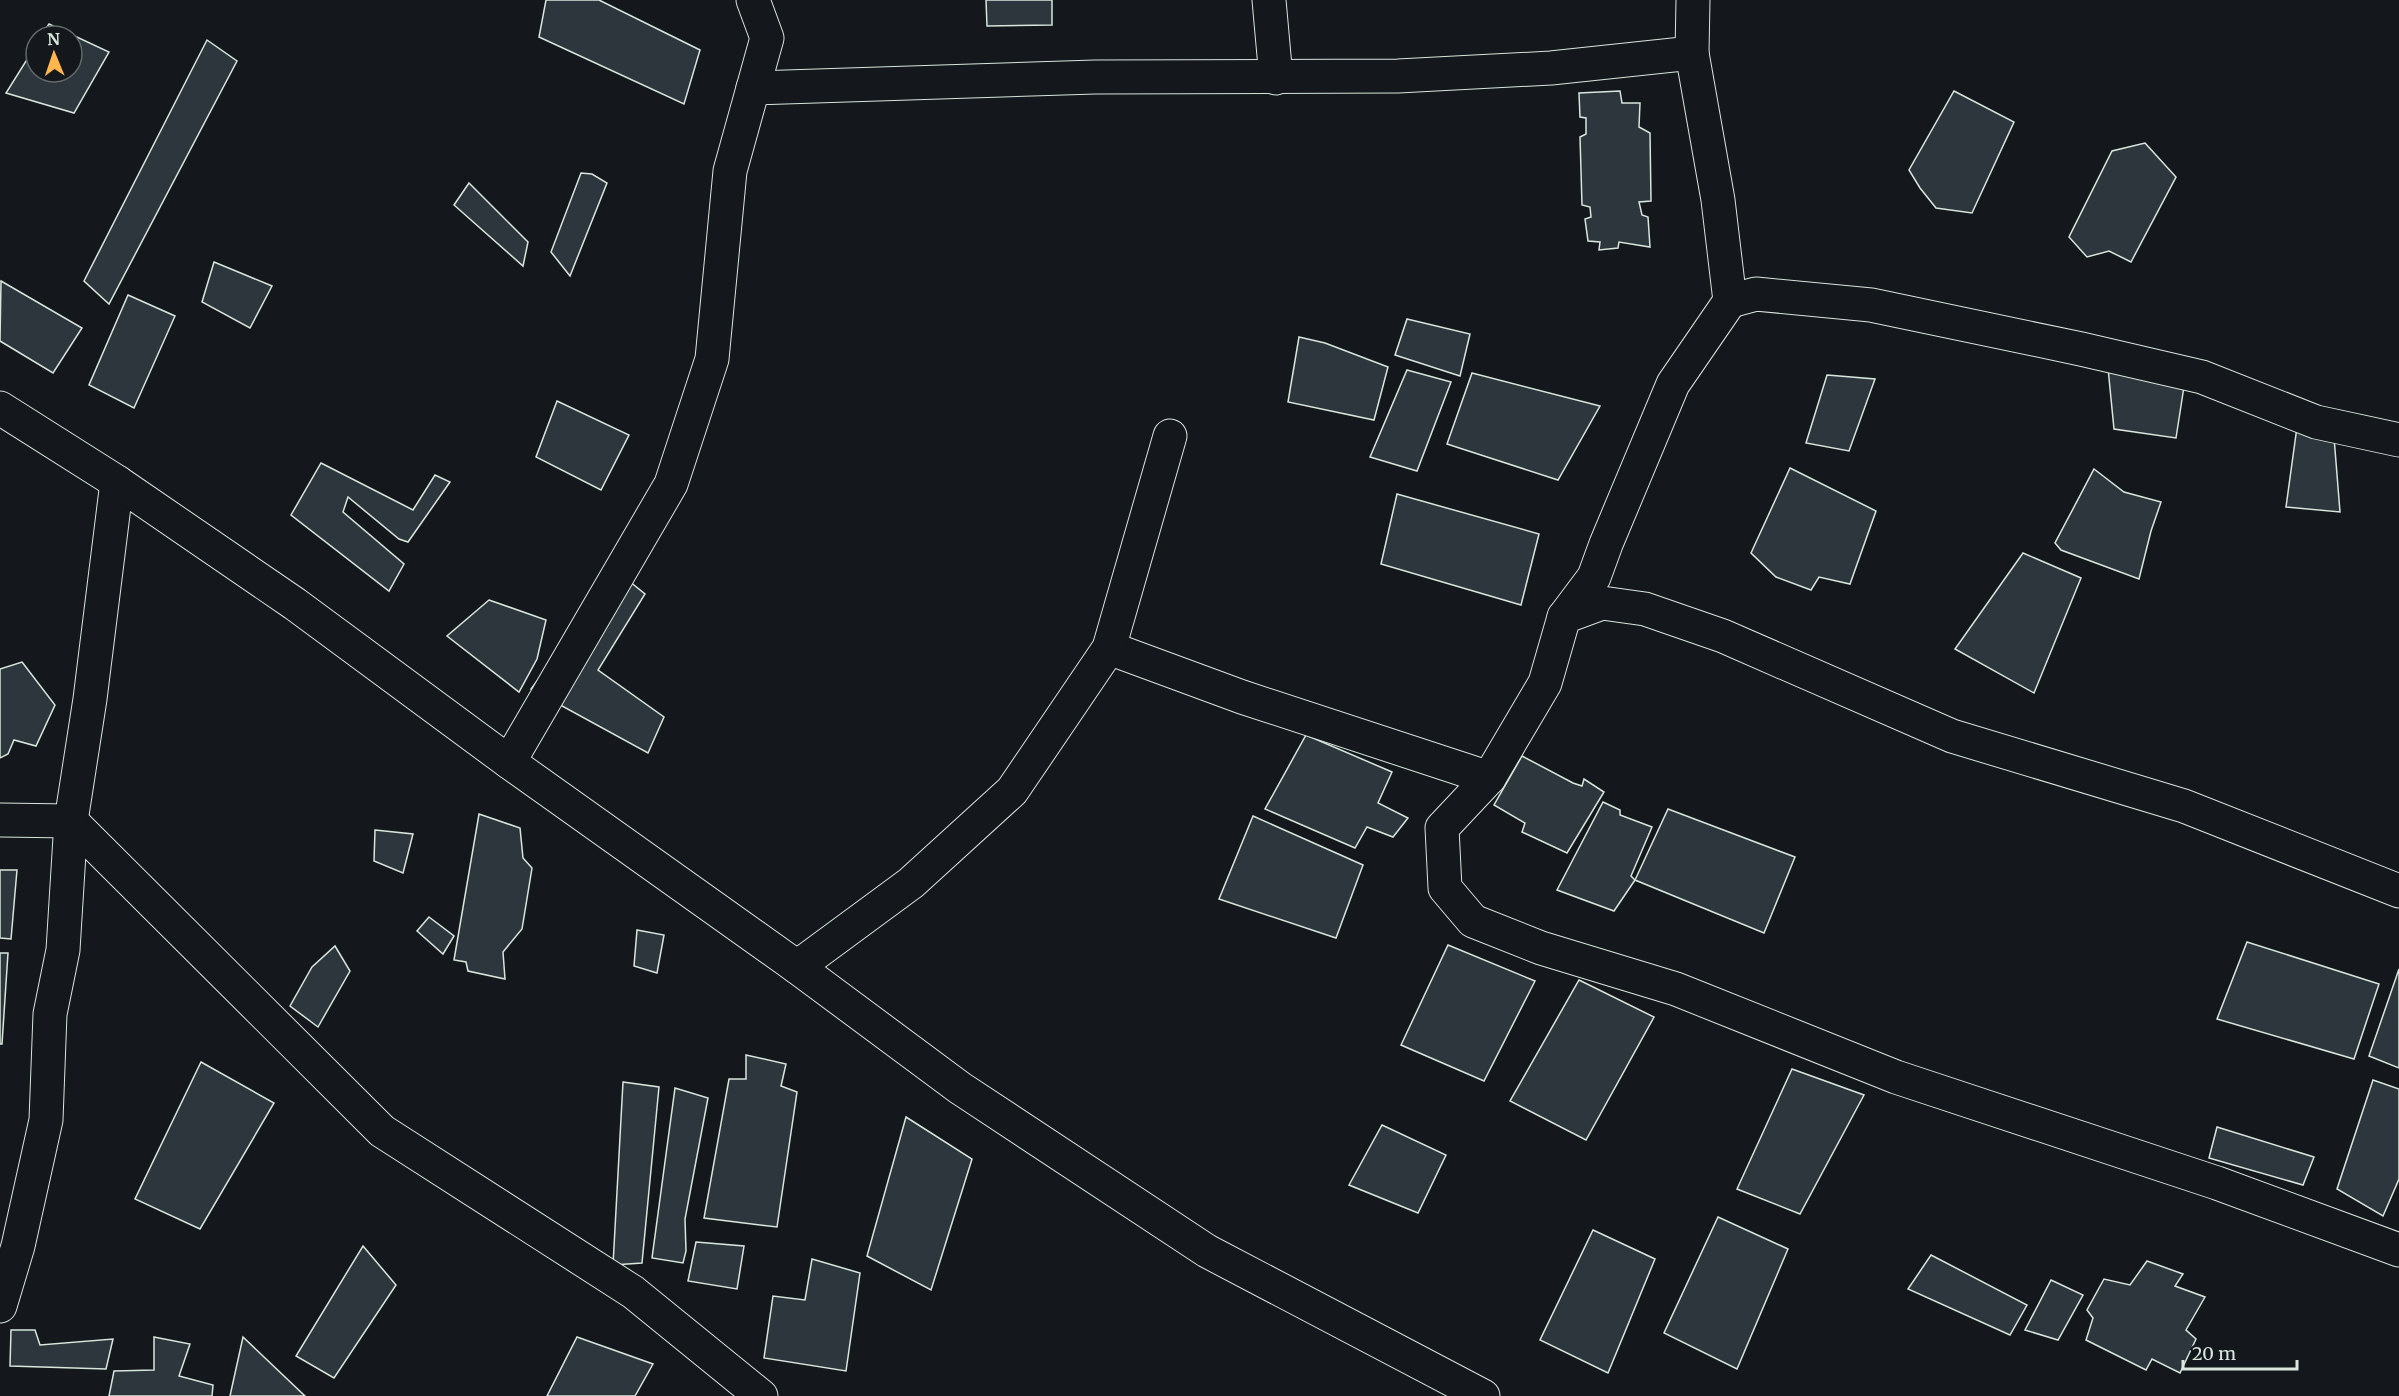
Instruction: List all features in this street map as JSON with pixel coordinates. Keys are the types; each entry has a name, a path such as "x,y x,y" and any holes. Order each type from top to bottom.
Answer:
{"street":[{"path":"509,762 671,484 712,359 730,171 767,38 753,0"},
{"path":"1269,0 1276,78"},
{"path":"1694,0 1692,53 1718,200 1730,301 1674,384 1594,577 1564,616 1545,683 1489,778 1442,828 1446,888 1473,921 1541,948 1676,989 1896,1077 2217,1183 2399,1250"},
{"path":"753,88 1095,77 1398,76 1551,68 1692,53"},
{"path":"1730,301 1756,294 1871,305 2202,377 2316,422 2399,440"},
{"path":"0,408 117,482 295,604 509,762 797,967 960,1088 1207,1251 1483,1396"},
{"path":"797,967 910,883 1012,791 1109,648 1170,436"},
{"path":"0,1306 18,1246 46,1120 50,1014 63,951 71,821 90,699 117,482"},
{"path":"1564,616 1602,603 1645,609 1723,636 1952,736 2184,806 2399,891"},
{"path":"1109,648 1242,697 1489,778"},
{"path":"0,820 71,821 382,1131 633,1292 761,1396"}],"building":[{"path":"546,0 599,0 700,50 684,104 539,37"},
{"path":"986,0 1052,0 1052,25 987,26"},
{"path":"84,40 109,52 74,113 6,93 24,64 24,84 84,84"},
{"path":"207,40 237,61 109,304 84,281"},
{"path":"1620,91 1622,103 1640,103 1639,127 1650,133 1651,201 1639,202 1642,215 1648,217 1650,247 1619,242 1618,248 1599,250 1600,242 1588,241 1585,219 1591,217 1590,207 1582,205 1580,137 1586,134 1586,118 1580,117 1579,93"},
{"path":"1954,91 2014,122 1972,213 1936,208 1909,170"},
{"path":"2145,143 2176,177 2131,262 2109,251 2087,257 2069,237 2112,151"},
{"path":"581,173 592,174 607,183 570,276 551,252"},
{"path":"469,183 528,242 523,266 454,205"},
{"path":"214,262 272,286 250,328 202,302"},
{"path":"1,281 82,328 53,373 0,341"},
{"path":"128,295 175,316 134,408 89,385"},
{"path":"1407,319 1470,334 1460,376 1395,355"},
{"path":"1299,337 1325,343 1388,367 1374,420 1288,402"},
{"path":"2108,368 2185,380 2176,438 2114,429"},
{"path":"1407,370 1451,382 1417,471 1370,457"},
{"path":"1472,373 1600,406 1558,480 1447,444"},
{"path":"1827,375 1875,379 1849,451 1806,443"},
{"path":"557,401 629,435 601,490 536,457"},
{"path":"2297,427 2334,437 2340,512 2286,507"},
{"path":"321,463 413,510 435,475 450,482 408,542 399,539 348,497 343,512 404,564 389,591 291,515"},
{"path":"1790,468 1876,511 1850,584 1819,577 1811,590 1776,577 1751,553"},
{"path":"2094,469 2124,492 2161,502 2139,579 2061,550 2055,543"},
{"path":"1397,494 1539,534 1521,605 1381,564"},
{"path":"2023,553 2081,578 2034,693 1955,649"},
{"path":"619,573 645,594 598,670 664,717 648,753 531,689"},
{"path":"489,600 546,620 537,659 519,692 447,636"},
{"path":"22,662 55,705 36,746 14,740 8,754 0,758 0,669"},
{"path":"1306,735 1392,772 1378,803 1408,818 1393,837 1367,827 1355,848 1265,809"},
{"path":"1522,756 1573,783 1582,786 1584,779 1604,792 1567,853 1522,832 1525,823 1494,805"},
{"path":"1603,802 1620,810 1620,815 1652,827 1631,876 1635,880 1614,911 1557,890"},
{"path":"1668,809 1795,857 1764,933 1635,880"},
{"path":"479,814 520,828 523,858 532,868 522,929 503,952 505,979 468,971 466,962 454,960"},
{"path":"1253,816 1363,865 1336,938 1219,899"},
{"path":"375,830 413,834 403,873 374,861"},
{"path":"0,870 17,870 11,939 0,938"},
{"path":"429,917 454,936 443,954 417,931"},
{"path":"637,930 664,935 657,973 634,966"},
{"path":"2247,942 2379,984 2354,1059 2217,1019"},
{"path":"1448,945 1535,981 1484,1081 1401,1045"},
{"path":"335,946 350,971 318,1027 290,1006 312,967"},
{"path":"0,953 8,953 2,1044 0,1044"},
{"path":"2399,969 2399,1068 2369,1056"},
{"path":"1579,980 1654,1017 1586,1140 1510,1101"},
{"path":"746,1055 786,1064 781,1086 797,1092 777,1227 704,1218 729,1079 746,1079"},
{"path":"201,1062 274,1103 200,1229 135,1199"},
{"path":"1792,1069 1864,1095 1800,1214 1737,1189"},
{"path":"2373,1080 2399,1089 2399,1179 2383,1216 2337,1189"},
{"path":"623,1082 659,1087 642,1263 613,1265"},
{"path":"675,1088 708,1098 685,1219 686,1251 683,1263 652,1258"},
{"path":"906,1117 972,1159 931,1290 867,1256"},
{"path":"1382,1125 1446,1155 1418,1213 1349,1185"},
{"path":"2217,1127 2314,1157 2303,1185 2209,1158"},
{"path":"1718,1217 1788,1249 1737,1369 1664,1333"},
{"path":"1593,1230 1655,1259 1608,1373 1540,1340"},
{"path":"696,1242 744,1246 737,1289 688,1281"},
{"path":"363,1246 396,1285 334,1378 296,1356"},
{"path":"1931,1255 2027,1305 2010,1335 1908,1289"},
{"path":"812,1259 860,1273 846,1371 764,1358 773,1296 805,1300"},
{"path":"2147,1261 2183,1274 2175,1286 2205,1297 2186,1330 2196,1339 2180,1373 2152,1359 2146,1370 2086,1340 2093,1318 2087,1310 2104,1279 2130,1285"},
{"path":"2051,1280 2083,1295 2058,1340 2025,1330"},
{"path":"11,1330 35,1330 40,1345 113,1339 106,1369 10,1366"},
{"path":"154,1337 190,1344 179,1376 213,1385 212,1396 109,1396 114,1371 154,1370"},
{"path":"243,1337 305,1396 230,1396"},
{"path":"577,1337 653,1364 635,1396 547,1396"}]}
